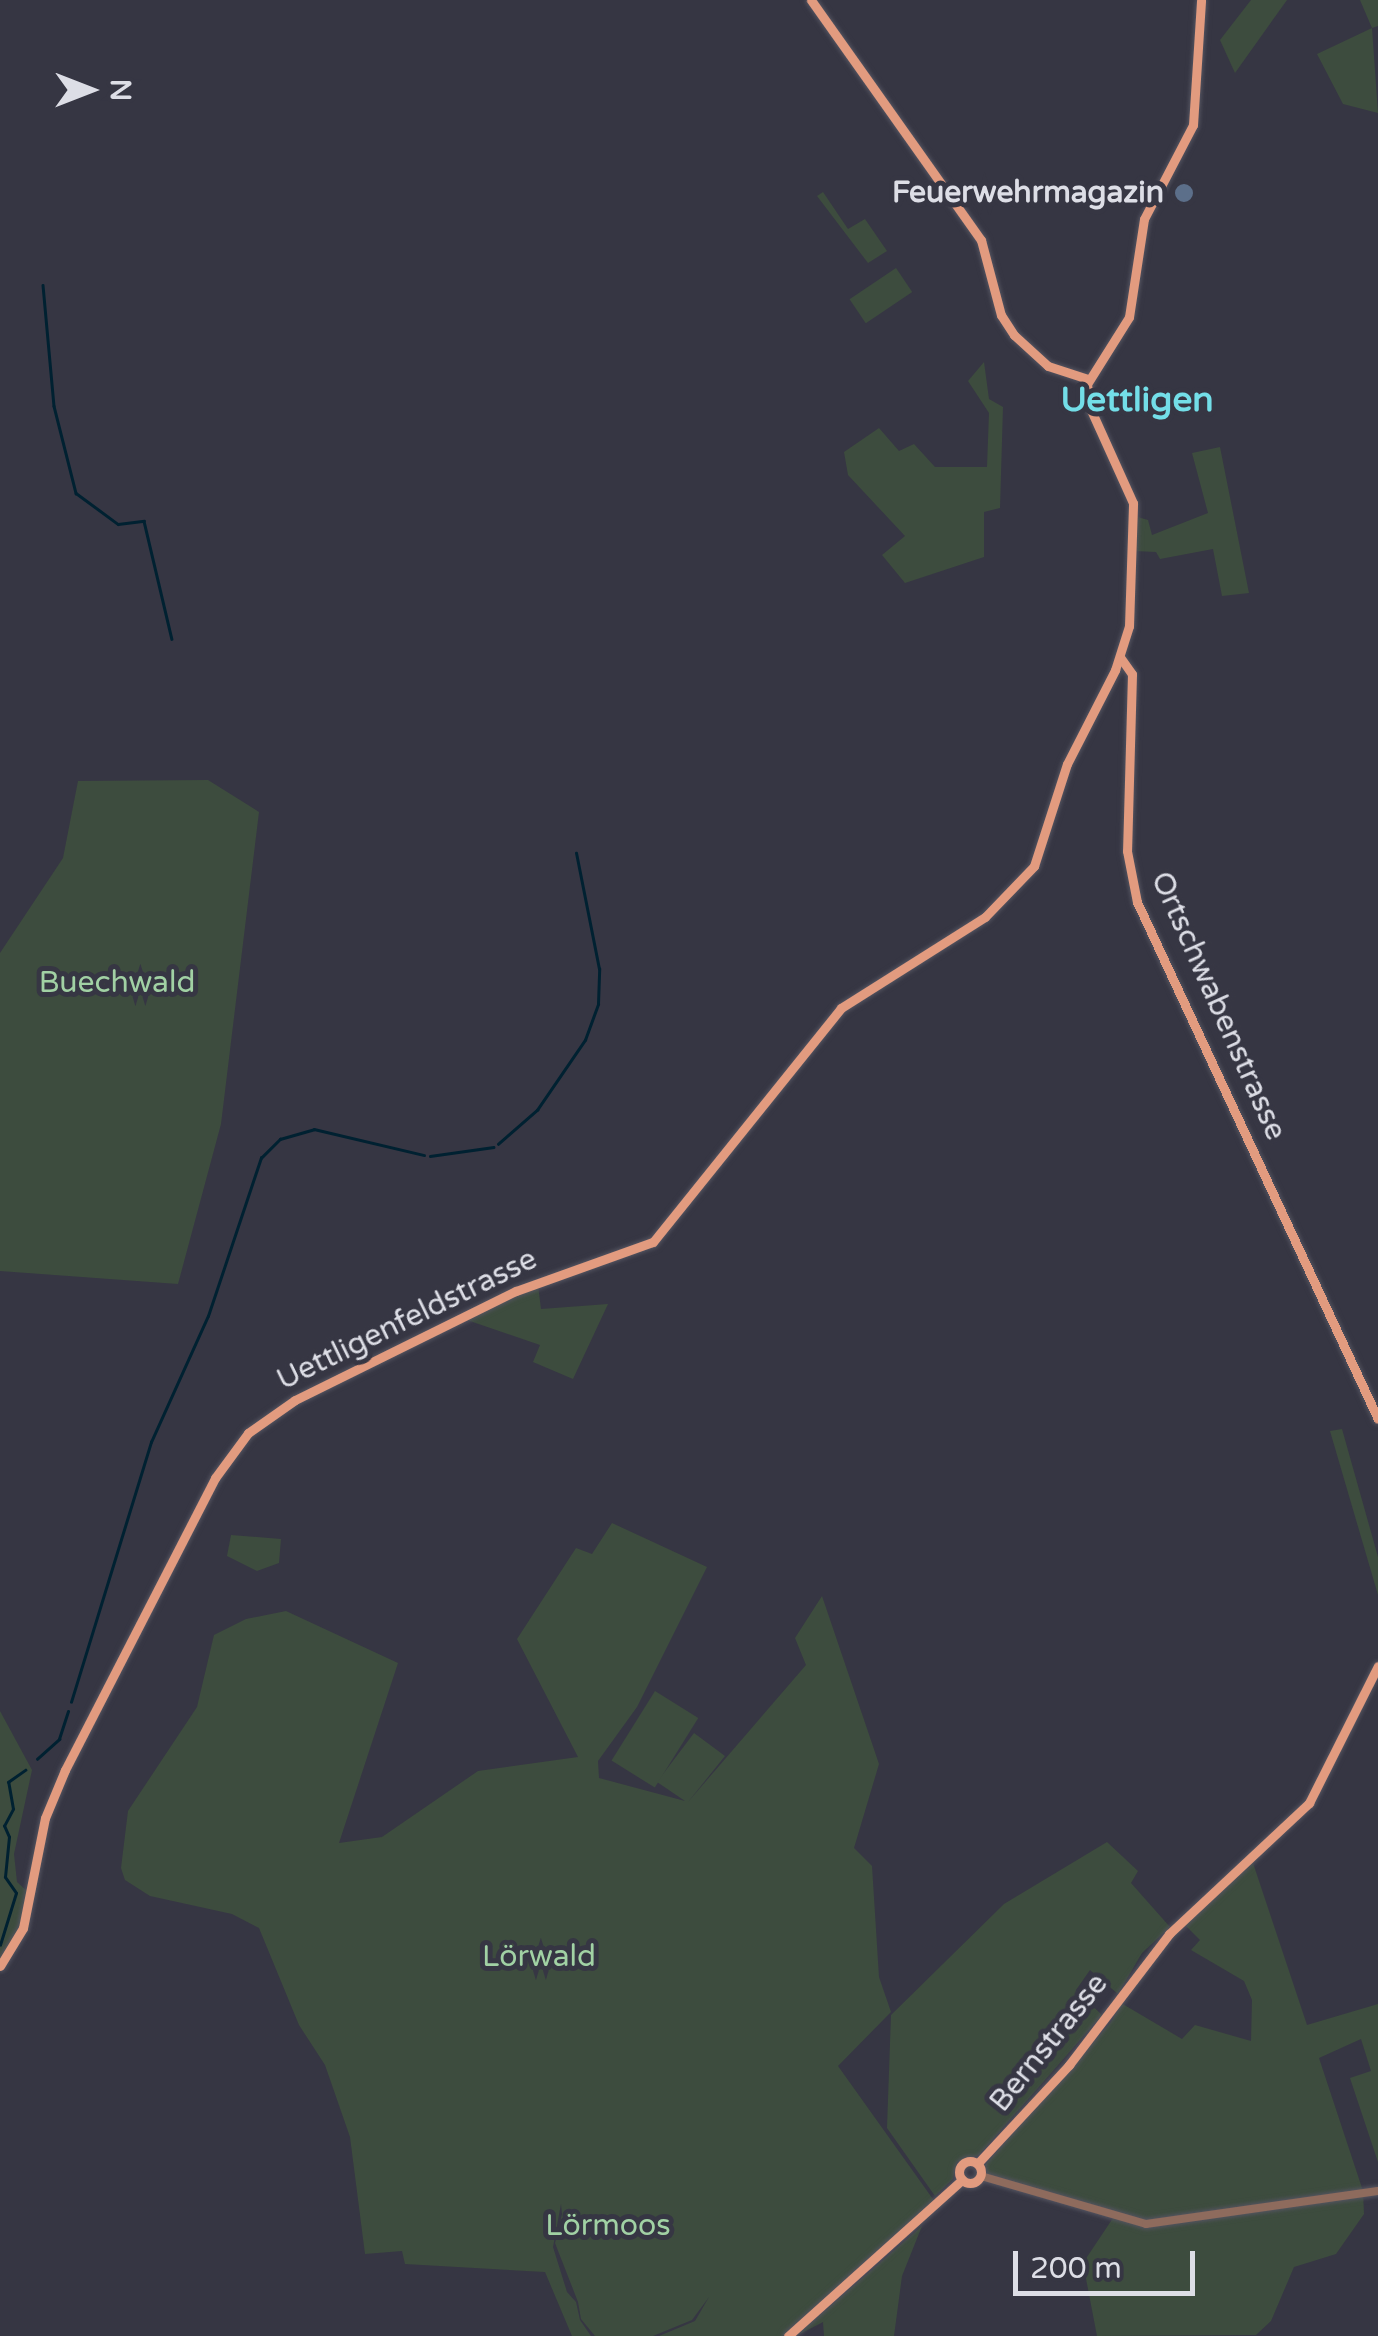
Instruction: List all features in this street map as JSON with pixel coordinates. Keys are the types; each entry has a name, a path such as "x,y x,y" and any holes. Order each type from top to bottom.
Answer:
{"main road":[{"path":"811,0 981,240 1002,315 1014,335 1048,366 1088,378"},
{"path":"1120,657 1130,613 1134,515 1126,477 1088,403 1088,378 1129,317 1144,219 1193,125 1202,0"},
{"name":"Uettligenfeldstrasse","path":"0,1966 23,1928 45,1818 65,1770 214,1478 239,1443 280,1409 450,1322 660,1237 842,1008 986,918 1023,881 1042,849 1072,751 1120,657"},
{"name":"Ortschwabenstrasse","path":"1120,657 1130,670 1127,834 1133,890 1378,1420"},
{"path":"1114,670 1131,688"},
{"name":"Bernstrasse","path":"962,2180 962,2164 978,2163 1069,2065 1155,1951 1308,1803 1378,1666"},
{"path":"788,2336 962,2180 981,2176 978,2163"}],"street":[{"path":"981,2176 1146,2224 1378,2191"}],"green space":[{"path":"1251,0 1287,0 1235,73 1220,40"},
{"path":"1360,0 1378,0 1378,26 1372,28"},
{"path":"1372,28 1378,113 1343,104 1317,54"},
{"path":"823,192 848,229 865,219 887,251 868,263 817,196"},
{"path":"896,268 912,292 866,323 850,299"},
{"path":"984,362 989,399 1003,407 1000,508 984,512 984,557 905,583 882,555 905,536 848,475 844,452 879,428 899,451 914,444 935,467 987,467 989,413 968,381"},
{"path":"1220,447 1249,593 1222,596 1213,549 1160,559 1156,552 1134,551 1134,516 1148,520 1152,535 1208,513 1192,453"},
{"name":"Buechwald","path":"208,780 259,812 221,1124 178,1284 0,1271 0,953 63,858 78,781"},
{"path":"538,1285 541,1309 608,1304 573,1379 533,1362 540,1345 464,1319"},
{"path":"1342,1429 1378,1557 1378,1595 1330,1431"},
{"name":"Lörwald","path":"612,1523 707,1567 637,1707 598,1761 599,1778 685,1801 657,1782 694,1733 725,1756 688,1802 806,1665 795,1638 822,1596 879,1764 854,1848 872,1866 879,1977 891,2012 838,2066 935,2202 783,2336 659,2336 695,2321 709,2297 692,2320 653,2336 595,2336 581,2319 578,2302 555,2243 561,2204 553,2247 567,2292 576,2302 580,2320 591,2336 572,2336 545,2272 405,2264 402,2251 365,2254 350,2137 325,2065 299,2025 259,1928 232,1914 150,1896 125,1880 121,1868 128,1811 197,1707 214,1635 246,1619 286,1611 398,1663 339,1843 382,1837 478,1771 578,1757 517,1639 576,1548 592,1554"},
{"path":"231,1535 281,1539 279,1563 257,1571 227,1556"},
{"path":"655,1691 698,1718 655,1788 612,1761"},
{"path":"0,1711 32,1770 14,1854 17,1882 27,1891 23,1920 0,1961"},
{"path":"1107,1842 1138,1871 1131,1883 1170,1927 1142,1953 1118,1994 1090,1970 1076,1990 1102,2015 979,2155 957,2162 953,2179 935,2196 887,2128 891,2015 1004,1904"},
{"path":"1253,1863 1307,2025 1378,2004 1378,2162 1350,2078 1371,2071 1361,2039 1319,2058 1363,2191 1364,2214 1336,2254 1294,2267 1271,2321 1256,2335 1097,2336 1083,2263 1115,2215 987,2174 985,2165 1111,2022 1121,2003 1182,2039 1195,2025 1251,2041 1252,2000 1244,1981 1191,1950 1200,1940 1184,1924"},
{"path":"922,2226 902,2276 894,2336 824,2336 823,2322 796,2336"}],"waterway":[{"path":"43,285 54,406 76,493 118,524 144,521 172,639"},
{"path":"498,1144 537,1110 585,1040 598,1004 599,969 576,853"},
{"path":"71,1702 151,1442 208,1316 261,1158 280,1139 314,1129 424,1155"},
{"path":"430,1156 493,1147"},
{"path":"37,1759 59,1739 68,1711"},
{"path":"0,1945 16,1893 5,1877 9,1837 4,1826 13,1809 8,1782 25,1770"}],"place":[{"name":"Feuerwehrmagazin","path":"1184,193"}],"district":[{"name":"Uettligen","path":"1137,400"}],"park label":[{"name":"Lörmoos","path":"608,2226"}]}
